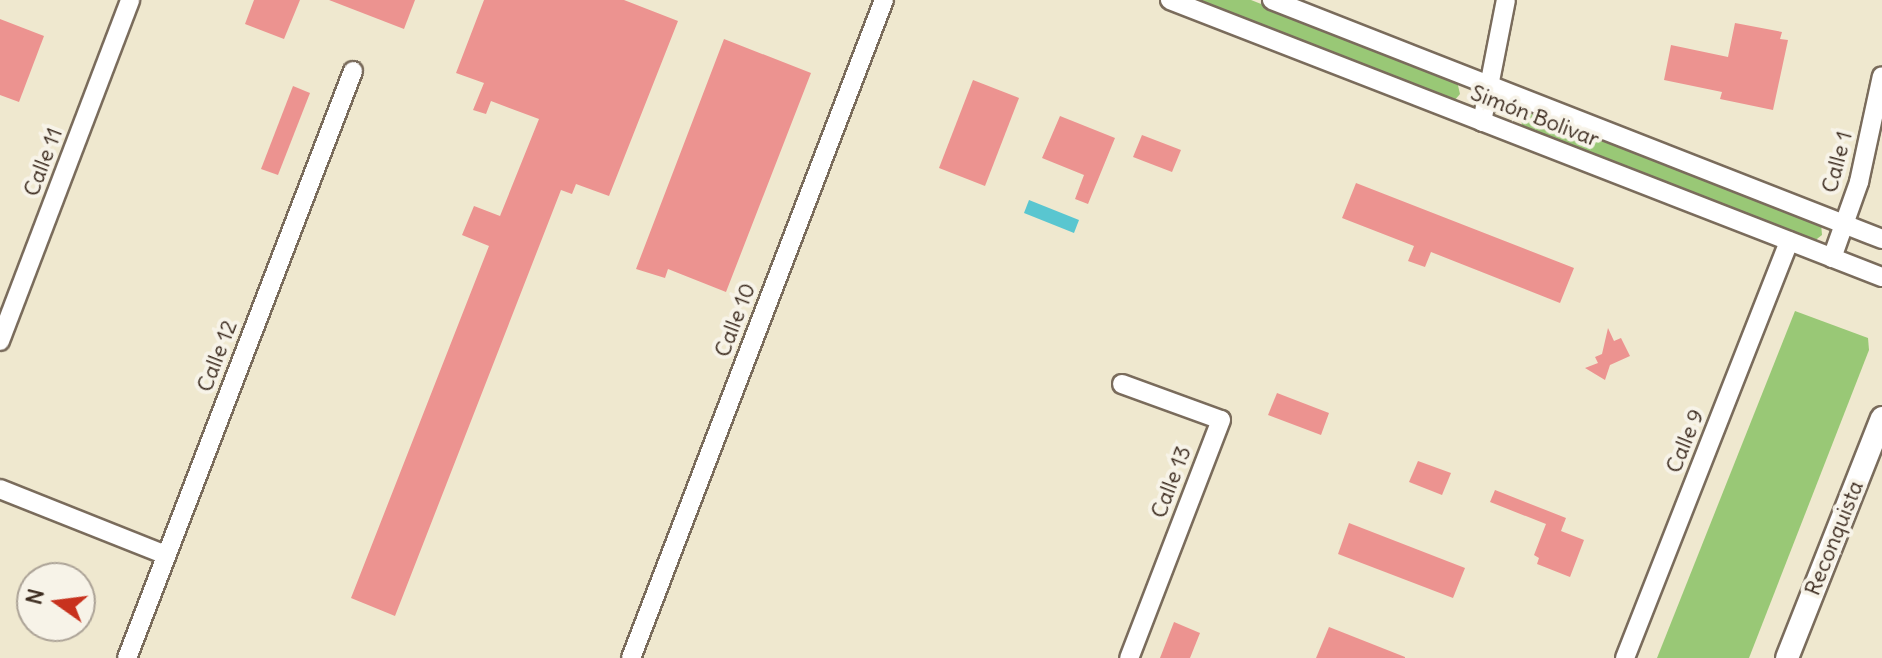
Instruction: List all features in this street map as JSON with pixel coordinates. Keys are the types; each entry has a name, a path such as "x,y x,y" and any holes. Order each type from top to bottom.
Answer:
{"street":[{"name":"Calle 11","path":"0,341 130,0"},
{"name":"Calle 10","path":"631,658 884,0"},
{"name":"Simón Bolivar","path":"1170,0 1882,277"},
{"name":"Simón Bolivar","path":"1272,0 1882,239"},
{"path":"1482,122 1506,0"},
{"name":"Calle 12","path":"127,658 353,71"},
{"name":"Calle 1","path":"1832,258 1859,182 1882,76"},
{"name":"Calle 9","path":"1625,658 1789,241"},
{"name":"Calle 13","path":"1122,384 1221,420 1129,658"},
{"name":"Reconquista","path":"1787,658 1882,418"},
{"path":"0,489 166,555"}],"green space":[{"path":"1190,0 1251,0 1457,81 1460,94 1454,101"},
{"path":"1530,110 1821,223 1822,235 1813,242 1523,131 1521,119"},
{"path":"1795,311 1868,338 1869,350 1749,658 1657,658"}],"water":[{"path":"1029,200 1079,220 1074,233 1024,213"}],"building":[{"path":"254,0 300,0 284,39 245,24"},
{"path":"329,0 415,0 404,29"},
{"path":"484,0 624,0 678,21 609,196 576,184 572,194 561,190 395,616 351,598 489,246 462,235 474,206 500,216 539,119 491,101 486,114 473,110 484,83 456,73"},
{"path":"0,19 44,36 19,102 0,95"},
{"path":"1735,23 1782,32 1780,39 1788,40 1773,110 1720,99 1722,92 1664,80 1671,45 1728,57"},
{"path":"724,39 811,73 726,292 668,269 665,278 636,269"},
{"path":"973,80 1019,98 985,186 939,168"},
{"path":"293,86 310,93 278,175 261,169"},
{"path":"1060,116 1115,138 1088,204 1075,199 1084,175 1042,158"},
{"path":"1142,135 1181,150 1172,172 1133,157"},
{"path":"1356,183 1574,268 1560,303 1431,252 1425,267 1408,261 1414,246 1342,218"},
{"path":"1608,328 1614,341 1621,338 1630,356 1610,365 1605,380 1585,368 1598,363 1595,357 1602,354"},
{"path":"1277,393 1329,413 1321,435 1268,415"},
{"path":"1418,461 1451,473 1442,495 1409,482"},
{"path":"1495,490 1566,518 1561,531 1584,540 1570,577 1537,564 1539,558 1534,555 1546,524 1490,502"},
{"path":"1349,523 1465,568 1453,598 1338,554"},
{"path":"1174,622 1200,633 1190,658 1160,658"},
{"path":"1329,627 1405,657 1405,658 1316,658"}]}
